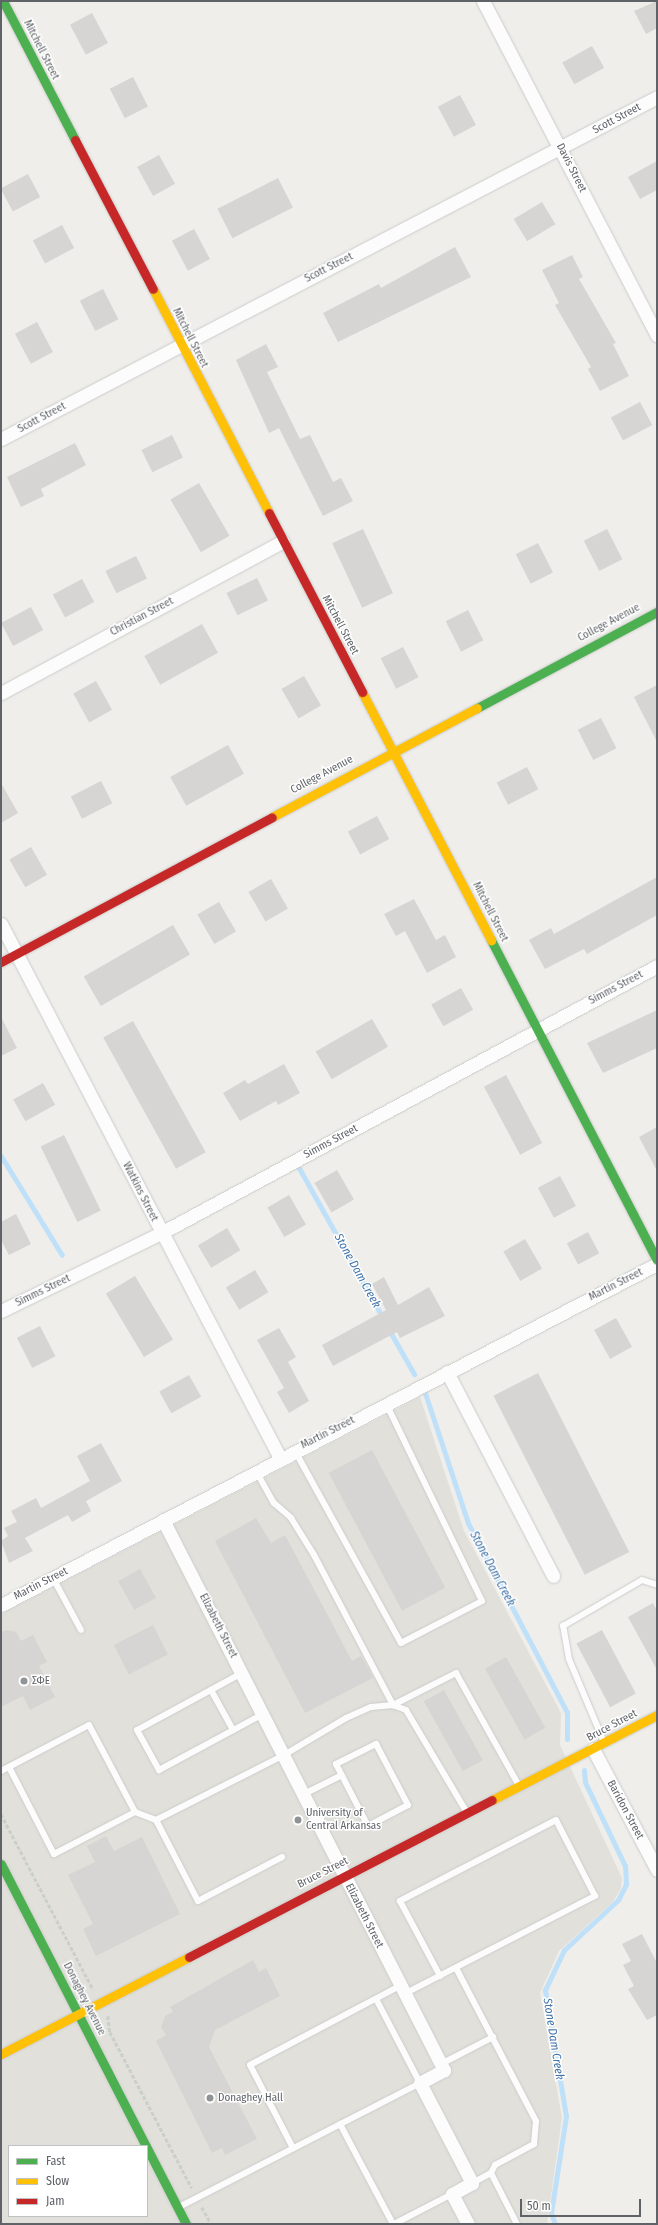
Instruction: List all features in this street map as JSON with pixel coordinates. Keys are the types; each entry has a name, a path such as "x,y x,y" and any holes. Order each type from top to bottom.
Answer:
{"street":[{"name":"Mitchell Street","path":"3,1 180,345 657,1260"},
{"name":"Davis Street","path":"483,1 657,335"},
{"name":"Scott Street","path":"1,439 657,98"},
{"name":"Christian Street","path":"1,693 283,541"},
{"name":"College Avenue","path":"1,962 392,751 657,612"},
{"name":"Watkins Street","path":"1,924 161,1233 280,1458"},
{"name":"Simms Street","path":"1,1311 161,1233 657,966"},
{"name":"Martin Street","path":"1,1605 280,1458 657,1264"},
{"path":"447,1372 553,1576"},
{"name":"Elizabeth Street","path":"163,1520 304,1794 343,1876 440,2064"},
{"name":"Bruce Street","path":"1,2054 77,2012 657,1715"},
{"name":"Baridon Street","path":"599,1746 657,1870"},
{"name":"Donaghey Avenue","path":"1,1864 146,2145"},
{"path":"440,2064 444,2070 420,2083 472,2183 452,2194 468,2224"},
{"name":"Donaghey Avenue","path":"148,2149 186,2224"}],"lane":[{"path":"295,1451 401,1643 482,1601 386,1403"},
{"path":"256,1471 274,1503 291,1518 314,1555 393,1705 406,1710 466,1812"},
{"path":"53,1578 80,1630"},
{"path":"599,1746 569,1659 563,1626 642,1580 657,1585"},
{"path":"156,1820 284,1755 346,1718 371,1707 393,1705 456,1673 519,1786"},
{"path":"242,1674 137,1730 158,1770 262,1714"},
{"path":"211,1690 232,1730"},
{"path":"1,1771 89,1725 135,1812 156,1820 198,1901 282,1857"},
{"path":"376,1744 408,1805 368,1826 342,1775 336,1764 376,1744"},
{"path":"9,1767 54,1854 135,1812"},
{"path":"304,1794 342,1775"},
{"path":"293,2148 250,2065 376,1999 440,1976 595,1896 556,1820 400,1901 440,1976"},
{"path":"456,1968 536,2121 534,2144 495,2165 492,2173 472,2183"},
{"path":"178,2208 420,2083 376,1999"},
{"path":"440,2064 493,2037"},
{"path":"340,2124 394,2224 452,2194"},
{"path":"492,2173 517,2224"}],"path":[{"path":"1,1814 82,1968"},
{"path":"107,2015 110,2032 211,2224"}],"shaded area":[{"name":"University of Central Arkansas","path":"420,1397 464,1531 561,1713 560,1745 622,1878 621,1888 613,1902 559,1951 540,1993 562,2118 547,2224 1,2224 1,1614"}],"building":[{"path":"657,1 657,28 646,34 634,11"},
{"path":"92,13 108,43 86,55 70,25"},
{"path":"592,46 604,68 574,84 562,62"},
{"path":"133,77 148,106 125,118 110,89"},
{"path":"460,95 476,125 454,137 438,107"},
{"path":"159,155 175,184 153,196 137,167"},
{"path":"657,161 657,190 640,199 628,177"},
{"path":"28,174 40,197 13,212 1,188"},
{"path":"278,178 293,207 232,238 217,209"},
{"path":"542,202 555,224 527,241 514,219"},
{"path":"62,225 74,248 45,263 33,240"},
{"path":"194,229 210,259 188,271 172,241"},
{"path":"455,247 471,277 338,342 323,313 379,284 381,288"},
{"path":"572,255 583,277 579,279 616,343 613,344 629,376 600,391 588,369 591,367 555,305 559,303 542,270"},
{"path":"103,289 118,319 95,331 80,301"},
{"path":"37,322 53,352 31,364 15,334"},
{"path":"266,344 278,367 267,372 300,439 310,435 333,482 341,478 353,501 323,516 279,428 269,433 236,360"},
{"path":"640,402 652,425 623,440 611,417"},
{"path":"172,435 183,457 152,472 141,450"},
{"path":"75,443 86,465 41,489 44,496 21,507 7,477"},
{"path":"199,483 230,536 201,552 170,500"},
{"path":"363,529 393,593 362,608 332,543"},
{"path":"607,529 622,559 599,571 584,541"},
{"path":"538,543 553,572 531,584 516,554"},
{"path":"136,556 147,578 116,593 105,571"},
{"path":"257,578 268,600 237,615 226,593"},
{"path":"82,579 94,602 65,617 53,594"},
{"path":"31,607 43,630 13,646 1,623"},
{"path":"468,610 483,640 461,652 446,621"},
{"path":"202,624 218,653 160,685 144,656"},
{"path":"403,647 418,677 396,689 381,658"},
{"path":"304,676 321,705 298,718 281,689"},
{"path":"96,681 112,710 89,722 73,694"},
{"path":"657,685 657,742 634,697"},
{"path":"601,718 616,748 593,760 578,730"},
{"path":"228,745 244,774 186,806 170,777"},
{"path":"527,767 538,789 508,805 497,782"},
{"path":"101,781 112,803 82,819 71,796"},
{"path":"1,783 18,813 1,823"},
{"path":"377,816 389,839 360,854 348,831"},
{"path":"31,847 47,875 25,887 9,860"},
{"path":"657,877 657,915 587,954 584,949 545,969 529,940 551,928 554,934"},
{"path":"271,879 288,908 265,921 248,892"},
{"path":"414,899 436,940 445,935 456,957 427,973 405,931 396,936 384,914"},
{"path":"219,902 236,931 214,944 197,914"},
{"path":"173,925 190,954 101,1006 84,976"},
{"path":"461,988 473,1010 443,1026 431,1004"},
{"path":"657,1010 657,1048 603,1073 587,1043"},
{"path":"1,1017 17,1048 1,1056"},
{"path":"372,1019 388,1047 332,1079 316,1052"},
{"path":"133,1021 206,1152 176,1169 103,1037"},
{"path":"284,1064 300,1093 278,1105 276,1101 240,1121 223,1093 245,1080 248,1084"},
{"path":"506,1075 542,1143 520,1155 484,1087"},
{"path":"43,1083 55,1105 25,1121 13,1099"},
{"path":"657,1127 657,1171 639,1137"},
{"path":"64,1135 101,1210 77,1222 41,1146"},
{"path":"337,1170 354,1199 331,1212 314,1183"},
{"path":"560,1176 576,1206 554,1218 538,1188"},
{"path":"289,1195 306,1224 284,1237 267,1208"},
{"path":"16,1214 31,1244 9,1255 1,1240 1,1222"},
{"path":"227,1228 240,1250 211,1268 198,1246"},
{"path":"588,1232 599,1253 578,1264 567,1243"},
{"path":"525,1239 542,1268 520,1281 503,1252"},
{"path":"255,1270 268,1292 239,1310 226,1288"},
{"path":"135,1276 173,1339 144,1357 106,1294"},
{"path":"384,1277 398,1305 429,1287 445,1316 400,1338 397,1332 333,1366 322,1345 386,1310 372,1284"},
{"path":"616,1318 632,1347 610,1359 594,1330"},
{"path":"40,1326 55,1356 32,1368 17,1338"},
{"path":"279,1328 296,1357 288,1362 309,1401 289,1413 277,1392 284,1388 257,1340"},
{"path":"538,1373 629,1552 585,1575 493,1396"},
{"path":"189,1375 201,1397 171,1413 159,1391"},
{"path":"101,1443 122,1481 86,1501 91,1511 72,1522 68,1515 25,1538 33,1551 9,1563 1,1541 8,1536 4,1528 17,1522 11,1511 36,1498 41,1508 90,1481 77,1456"},
{"path":"372,1450 445,1588 402,1611 329,1473"},
{"path":"256,1518 271,1543 285,1535 352,1661 361,1656 373,1678 305,1713 215,1541"},
{"path":"140,1569 156,1598 134,1610 118,1581"},
{"path":"653,1603 657,1611 657,1670 628,1617"},
{"path":"153,1625 168,1654 129,1674 114,1645"},
{"name":"ΣΦΕ","path":"7,1630 16,1632 21,1641 33,1635 47,1662 39,1666 55,1697 30,1710 23,1696 1,1707 1,1632"},
{"path":"602,1630 636,1694 610,1707 576,1644"},
{"path":"506,1657 545,1728 524,1739 485,1669"},
{"path":"444,1690 483,1760 463,1771 424,1701"},
{"path":"106,1836 114,1851 142,1837 180,1914 96,1956 83,1929 93,1924 68,1875 95,1862 87,1846"},
{"path":"642,1934 657,1963 657,2015 647,2020 628,1989 634,1986 623,1965 631,1961 622,1944"},
{"name":"Donaghey Hall","path":"253,1960 259,1972 266,1968 280,1996 215,2030 209,2047 257,2139 225,2155 222,2148 212,2153 156,2041 166,2035 161,2027 165,2016 173,2012 170,2007"}],"waterway":[{"name":"Stone Dam Creek","path":"1,1156 62,1255"},
{"name":"Stone Dam Creek","path":"299,1168 383,1318"},
{"name":"Stone Dam Creek","path":"389,1330 414,1374"},
{"name":"Stone Dam Creek","path":"425,1393 468,1523 567,1712 567,1739"},
{"name":"Stone Dam Creek","path":"555,2224 551,2213 566,2116 545,1990 564,1950 618,1900 626,1884 625,1866 585,1782 584,1770"}],"traffic: fast":[{"path":"3,1 75,140"},
{"path":"477,708 657,612"},
{"path":"491,940 657,1260"},
{"path":"1,1864 145,2145"},
{"path":"148,2150 186,2224"}],"traffic: slow":[{"path":"153,289 269,513"},
{"path":"362,692 491,940"},
{"path":"272,817 477,708"},
{"path":"492,1800 657,1715"},
{"path":"1,2054 189,1957"}],"traffic: jam":[{"path":"75,140 153,289"},
{"path":"269,513 362,692"},
{"path":"1,962 272,817"},
{"path":"189,1957 492,1800"}],"place":[{"name":"ΣΦΕ","path":"24,1681"},
{"name":"University of Central Arkansas","path":"298,1820"},
{"name":"Donaghey Hall","path":"210,2098"}]}
